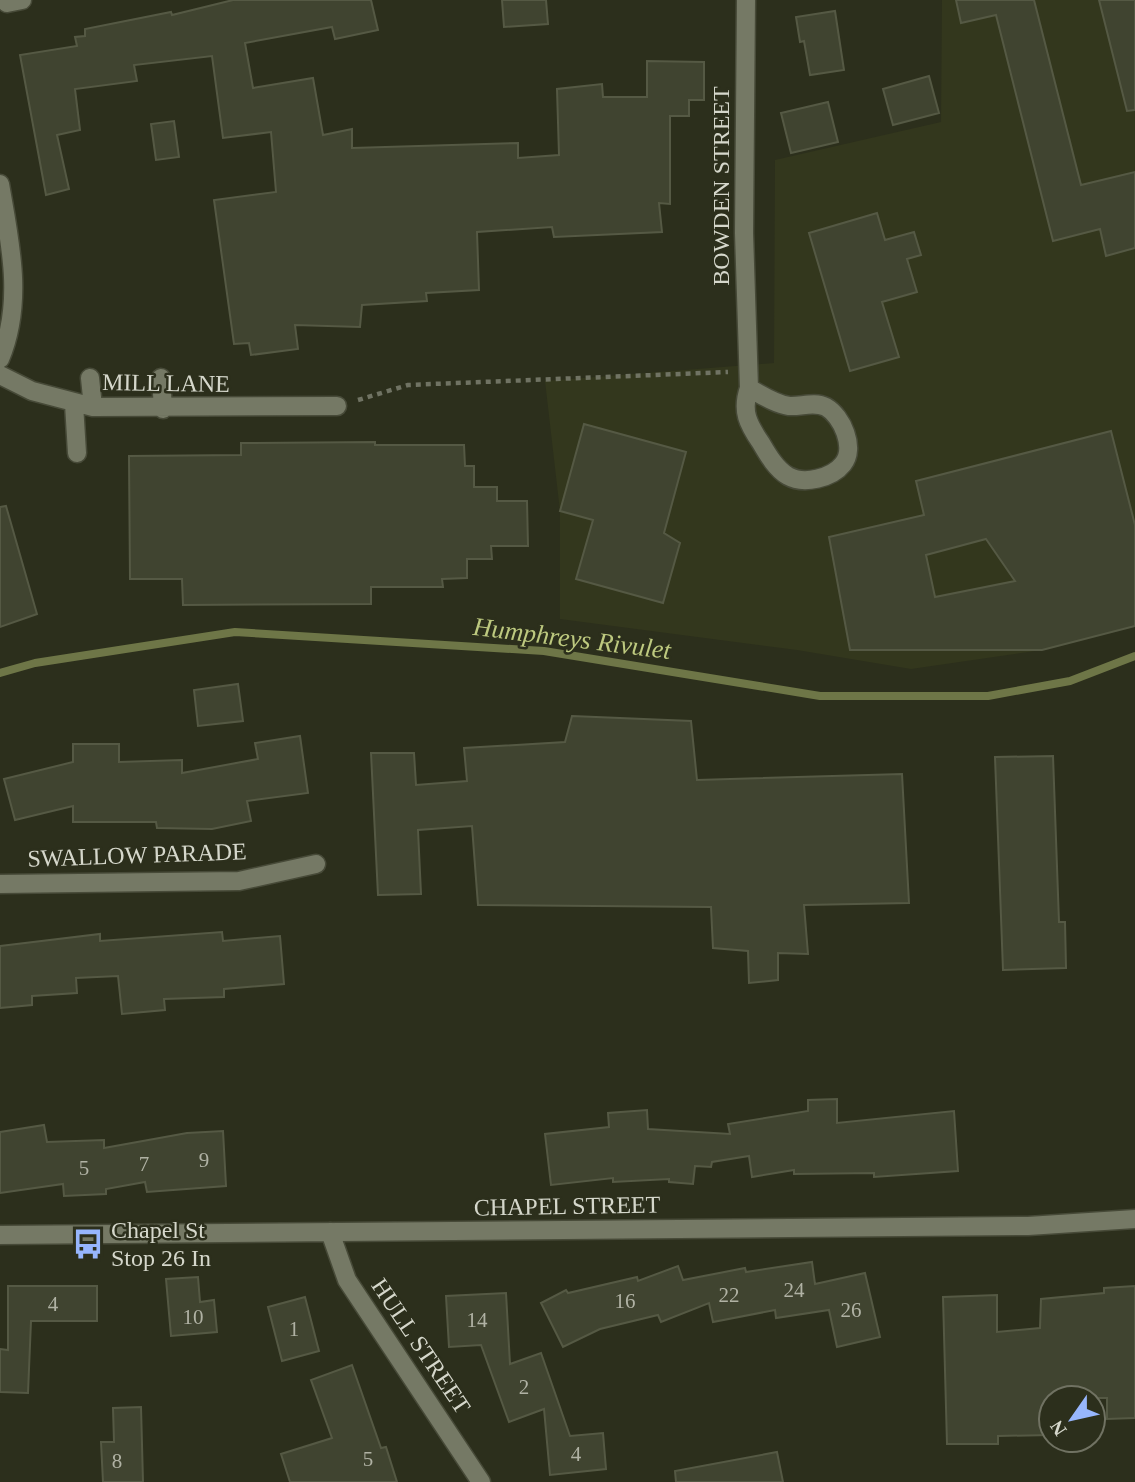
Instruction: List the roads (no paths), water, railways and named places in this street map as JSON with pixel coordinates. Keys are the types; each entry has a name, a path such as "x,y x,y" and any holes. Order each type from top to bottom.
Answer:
{"street":[{"name":"BOWDEN STREET","path":"746,0 744,233 748,380 744,402 751,428 779,469 789,476 810,480 826,475 844,464 848,455 847,441 843,427 833,413 825,406 814,404 786,406 748,380"},
{"path":"0,184 13,313 0,359"},
{"name":"MILL LANE","path":"0,375 32,391 93,407 163,409 337,406"},
{"path":"161,378 163,409"},
{"path":"90,379 93,407"},
{"path":"74,404 77,453"},
{"name":"SWALLOW PARADE","path":"0,884 239,881 316,864"},
{"name":"CHAPEL STREET","path":"0,1235 1041,1226 1135,1219"},
{"name":"HULL STREET","path":"330,1232 347,1280 481,1482"}],"waterway":[{"name":"Humphreys Rivulet","path":"0,673 35,663 235,632 544,651 820,696 988,696 1070,681 1135,656"}],"place":[{"name":"Chapel St Stop 26 In","path":"88,1244"}]}
